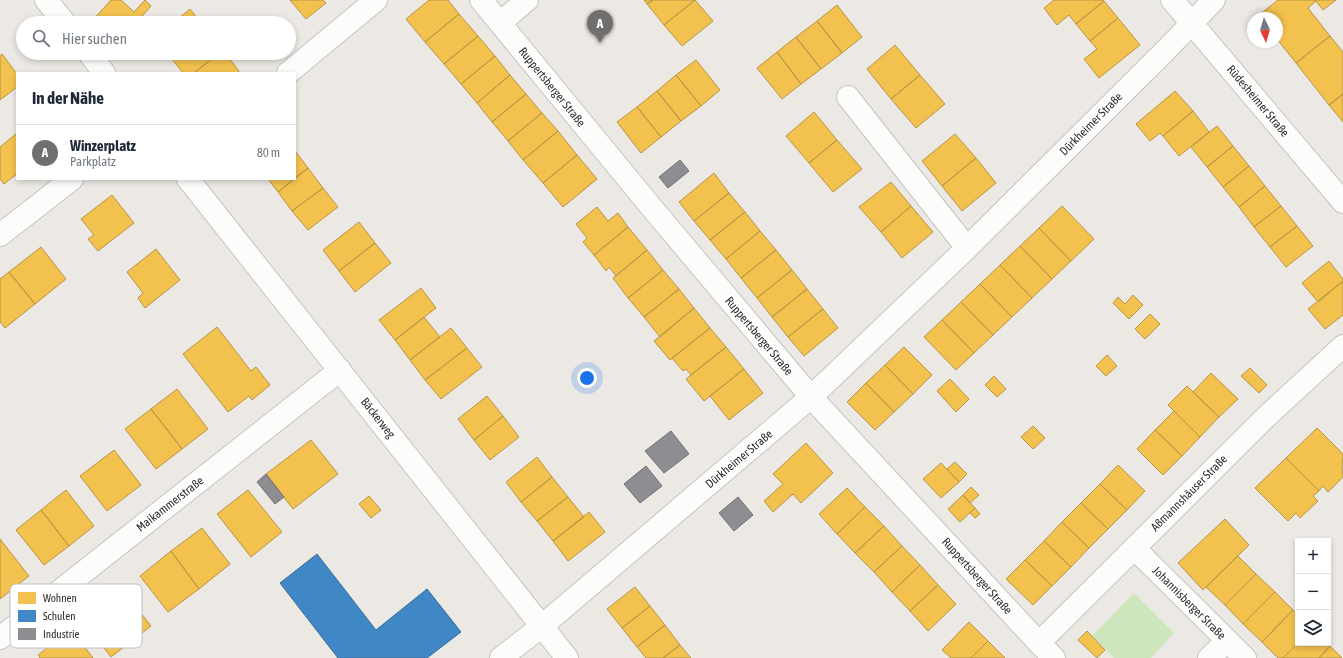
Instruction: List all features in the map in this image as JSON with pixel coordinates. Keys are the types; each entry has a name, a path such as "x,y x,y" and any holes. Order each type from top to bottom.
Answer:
{"street":[{"path":"46,0 59,16"},
{"path":"289,72 376,0"},
{"name":"Ruppertsberger Straße","path":"481,0 642,196 811,397 1054,658"},
{"path":"500,23 527,0"},
{"name":"Rüdesheimer Straße","path":"1172,0 1343,202"},
{"name":"Dürkheimer Straße","path":"501,658 542,626 811,397 967,248 1214,0"},
{"path":"94,60 103,72"},
{"path":"848,98 967,248"},
{"path":"0,235 71,180"},
{"name":"Bäckerweg","path":"189,180 567,658"},
{"name":"Aßmannshäuser Straße","path":"1039,643 1267,416 1343,346"},
{"name":"Maikammerstraße","path":"69,584 340,370"},
{"name":"Johannisberger Straße","path":"1134,548 1245,658"},
{"name":"Maikammerstraße","path":"0,638 10,630"},
{"path":"1209,658 1227,641"}],"green space":[{"path":"1134,593 1174,633 1151,658 1114,658 1092,636"}],"building: Wohnen":[{"path":"111,0 121,0 134,12 145,0 151,6 142,16 97,16"},
{"path":"290,0 323,0 326,3 306,19"},
{"path":"429,0 448,0 459,14 425,42 406,19"},
{"path":"644,0 653,0 647,4"},
{"path":"653,0 695,0 664,25 647,4"},
{"path":"695,0 713,21 682,46 664,25"},
{"path":"1054,0 1104,1 1076,24 1069,15 1057,25 1044,8"},
{"path":"1278,0 1315,0 1316,1 1308,8 1330,36 1296,63 1283,47 1283,12 1263,12"},
{"path":"1315,0 1336,0 1323,10"},
{"path":"1104,1 1118,18 1090,41 1076,24"},
{"path":"837,5 862,37 842,53 817,21"},
{"path":"190,9 196,16 182,16"},
{"path":"459,14 478,36 444,64 425,42"},
{"path":"1118,18 1140,45 1099,78 1084,59 1097,49 1090,41"},
{"path":"817,21 842,53 821,69 796,37"},
{"path":"478,36 495,56 461,84 444,64"},
{"path":"1330,36 1343,52 1343,94 1329,105 1296,63"},
{"path":"796,37 821,69 801,84 777,52"},
{"path":"895,45 920,75 891,99 867,69"},
{"path":"777,52 801,84 782,99 757,68"},
{"path":"2,54 16,73 16,88 0,100 0,56"},
{"path":"495,56 510,75 477,103 461,84"},
{"path":"173,60 210,60 195,72 182,72"},
{"path":"210,60 230,60 239,71 238,72 195,72"},
{"path":"696,60 720,90 701,106 676,75"},
{"path":"510,75 526,94 492,122 477,103"},
{"path":"676,75 701,106 681,121 657,91"},
{"path":"920,75 945,104 916,128 891,99"},
{"path":"657,91 681,121 661,137 637,107"},
{"path":"1175,91 1193,111 1163,136 1160,133 1150,141 1136,124"},
{"path":"526,94 542,113 508,141 492,122"},
{"path":"1343,94 1343,122 1329,105"},
{"path":"637,107 661,137 641,153 617,122"},
{"path":"1193,111 1209,132 1179,156 1163,136"},
{"path":"814,112 837,140 809,163 786,136"},
{"path":"542,113 558,131 523,160 508,141"},
{"path":"1217,126 1233,146 1207,167 1191,147"},
{"path":"558,131 577,155 543,183 523,160"},
{"path":"16,134 16,175 4,184 0,179 0,147"},
{"path":"955,134 976,158 942,186 922,161"},
{"path":"837,140 862,169 833,192 809,163"},
{"path":"1233,146 1249,166 1223,187 1207,167"},
{"path":"296,152 308,168 296,177"},
{"path":"577,155 597,179 563,207 543,183"},
{"path":"976,158 996,183 962,211 942,186"},
{"path":"1249,166 1265,186 1239,207 1223,187"},
{"path":"308,168 323,188 292,211 278,192 293,180 296,180 296,178"},
{"path":"714,173 729,193 694,221 679,202"},
{"path":"269,180 293,180 278,192"},
{"path":"891,182 911,206 881,232 859,207"},
{"path":"1265,186 1281,206 1254,227 1239,207"},
{"path":"323,188 338,207 308,230 292,211"},
{"path":"729,193 745,212 710,240 694,221"},
{"path":"112,195 134,223 98,251 88,239 94,235 81,219"},
{"path":"911,206 933,232 902,258 881,232"},
{"path":"1062,206 1094,239 1071,261 1039,228"},
{"path":"1281,206 1297,226 1270,247 1254,227"},
{"path":"597,207 608,221 618,213 628,227 594,255 583,242 587,238 576,224"},
{"path":"745,212 760,231 726,259 710,240"},
{"path":"359,222 375,243 339,271 323,250"},
{"path":"1297,226 1313,246 1286,267 1270,247"},
{"path":"628,227 647,250 616,276 609,267 606,271 594,255"},
{"path":"1039,228 1071,261 1052,279 1020,246"},
{"path":"760,231 776,250 741,278 726,259"},
{"path":"375,243 391,263 355,292 339,271"},
{"path":"1020,246 1052,279 1032,298 1000,265"},
{"path":"41,247 66,279 35,304 9,272"},
{"path":"156,249 180,280 145,308 138,298 143,293 127,272"},
{"path":"647,250 663,270 628,298 613,278"},
{"path":"776,250 792,270 757,298 741,278"},
{"path":"1329,261 1343,281 1318,302 1302,283"},
{"path":"1000,265 1032,298 1012,317 980,284"},
{"path":"663,270 679,289 644,317 628,298"},
{"path":"792,270 807,289 772,317 757,298"},
{"path":"9,272 35,304 5,328 0,322 0,279"},
{"path":"1343,281 1343,315 1325,329 1308,309"},
{"path":"980,284 1012,317 993,335 961,302"},
{"path":"421,288 436,308 395,340 379,320"},
{"path":"679,289 694,308 660,337 644,317"},
{"path":"807,289 823,309 788,337 772,317"},
{"path":"1133,295 1143,305 1129,319 1113,303 1118,297 1125,304"},
{"path":"961,302 993,335 974,353 942,320"},
{"path":"694,308 710,328 670,360 654,341"},
{"path":"823,309 838,328 804,356 788,337"},
{"path":"1150,314 1160,324 1145,339 1135,329"},
{"path":"424,317 440,337 410,360 395,340"},
{"path":"942,320 974,353 956,370 924,337"},
{"path":"217,327 251,371 256,367 270,385 252,400 249,396 228,412 183,354"},
{"path":"451,328 467,348 425,380 410,360"},
{"path":"710,328 726,347 691,375 686,369 683,371 672,358"},
{"path":"726,347 744,369 704,401 686,379"},
{"path":"904,347 932,375 913,394 885,365"},
{"path":"467,348 482,367 441,399 425,380"},
{"path":"1107,355 1117,366 1106,376 1096,366"},
{"path":"885,365 913,394 894,412 866,383"},
{"path":"1250,368 1267,385 1259,393 1241,376"},
{"path":"744,369 763,393 729,420 710,396"},
{"path":"1211,373 1238,399 1219,417 1193,392"},
{"path":"994,376 1006,389 997,397 985,385"},
{"path":"950,379 969,399 956,412 937,391"},
{"path":"866,383 894,412 875,430 847,402"},
{"path":"1187,386 1219,417 1200,437 1168,405"},
{"path":"177,389 208,429 182,449 151,409"},
{"path":"487,396 503,416 474,440 458,419"},
{"path":"151,409 182,449 156,469 125,429"},
{"path":"1174,411 1200,437 1182,456 1155,430"},
{"path":"503,416 519,437 490,460 474,440"},
{"path":"1033,426 1045,438 1033,449 1021,437"},
{"path":"1317,428 1343,454 1343,477 1328,492 1323,486 1319,491 1286,458"},
{"path":"1155,430 1182,456 1163,475 1137,449"},
{"path":"311,440 338,474 293,509 266,474"},
{"path":"806,443 833,473 801,503 793,494 773,512 764,501 783,484 773,474"},
{"path":"114,450 141,485 107,511 80,476"},
{"path":"537,457 552,477 521,502 506,482"},
{"path":"1286,458 1319,491 1313,496 1318,501 1300,518 1296,513 1288,521 1255,488"},
{"path":"955,462 967,474 959,482 947,469"},
{"path":"941,463 959,482 941,498 923,479"},
{"path":"1118,465 1145,491 1127,510 1100,484"},
{"path":"552,477 568,497 537,521 521,502"},
{"path":"1100,484 1127,510 1108,529 1081,503"},
{"path":"971,487 979,495 970,503 963,495"},
{"path":"847,488 865,507 837,534 819,514"},
{"path":"66,490 94,526 69,546 41,510"},
{"path":"248,490 282,532 251,557 217,514"},
{"path":"963,495 975,508 960,522 948,509"},
{"path":"369,496 381,510 371,518 359,504"},
{"path":"568,497 584,517 553,541 537,521"},
{"path":"1081,503 1108,529 1089,548 1062,522"},
{"path":"865,507 884,526 855,553 837,534"},
{"path":"975,508 980,514 975,518 970,513"},
{"path":"41,510 69,546 44,565 16,530"},
{"path":"589,512 605,532 568,561 553,541"},
{"path":"1225,519 1249,545 1203,590 1178,563"},
{"path":"1062,522 1089,548 1071,567 1044,541"},
{"path":"884,526 902,546 874,572 855,553"},
{"path":"202,528 230,564 199,589 171,551"},
{"path":"0,539 29,576 19,584 10,584 10,591 0,599"},
{"path":"1044,541 1071,567 1052,586 1025,560"},
{"path":"902,546 920,565 892,592 874,572"},
{"path":"171,551 199,589 168,612 140,576"},
{"path":"1238,556 1256,574 1225,605 1206,587"},
{"path":"1025,560 1052,586 1033,605 1006,579"},
{"path":"920,565 938,585 910,611 892,592"},
{"path":"1256,574 1275,592 1243,624 1225,605"},
{"path":"938,585 956,604 928,631 910,611"},
{"path":"635,587 650,606 622,628 607,609"},
{"path":"1275,592 1293,610 1262,642 1243,624"},
{"path":"650,606 665,625 637,647 622,628"},
{"path":"1293,610 1295,612 1295,646 1283,658 1278,658 1262,642"},
{"path":"142,614 151,626 142,633"},
{"path":"969,622 988,641 971,658 951,658 942,650"},
{"path":"665,625 680,645 663,658 646,658 637,647"},
{"path":"1087,631 1105,650 1097,658 1078,640"},
{"path":"988,641 1005,658 971,658"},
{"path":"680,645 691,658 663,658"},
{"path":"1295,646 1330,646 1319,658 1283,658"},
{"path":"1330,646 1342,658 1319,658"},
{"path":"47,648 85,648 93,658 40,658 38,655"},
{"path":"104,648 123,648 111,657"}],"building: Schulen":[{"path":"317,554 376,630 427,589 461,632 427,658 338,658 280,583"}],"building: Industrie":[{"path":"680,160 689,171 668,188 659,177"},
{"path":"671,431 689,454 664,473 645,451"},
{"path":"646,466 662,486 640,503 624,484"},
{"path":"266,474 284,497 275,504 257,482"},
{"path":"738,497 753,515 734,531 719,513"}],"place":[{"name":"Winzerplatz","path":"600,43"}]}
